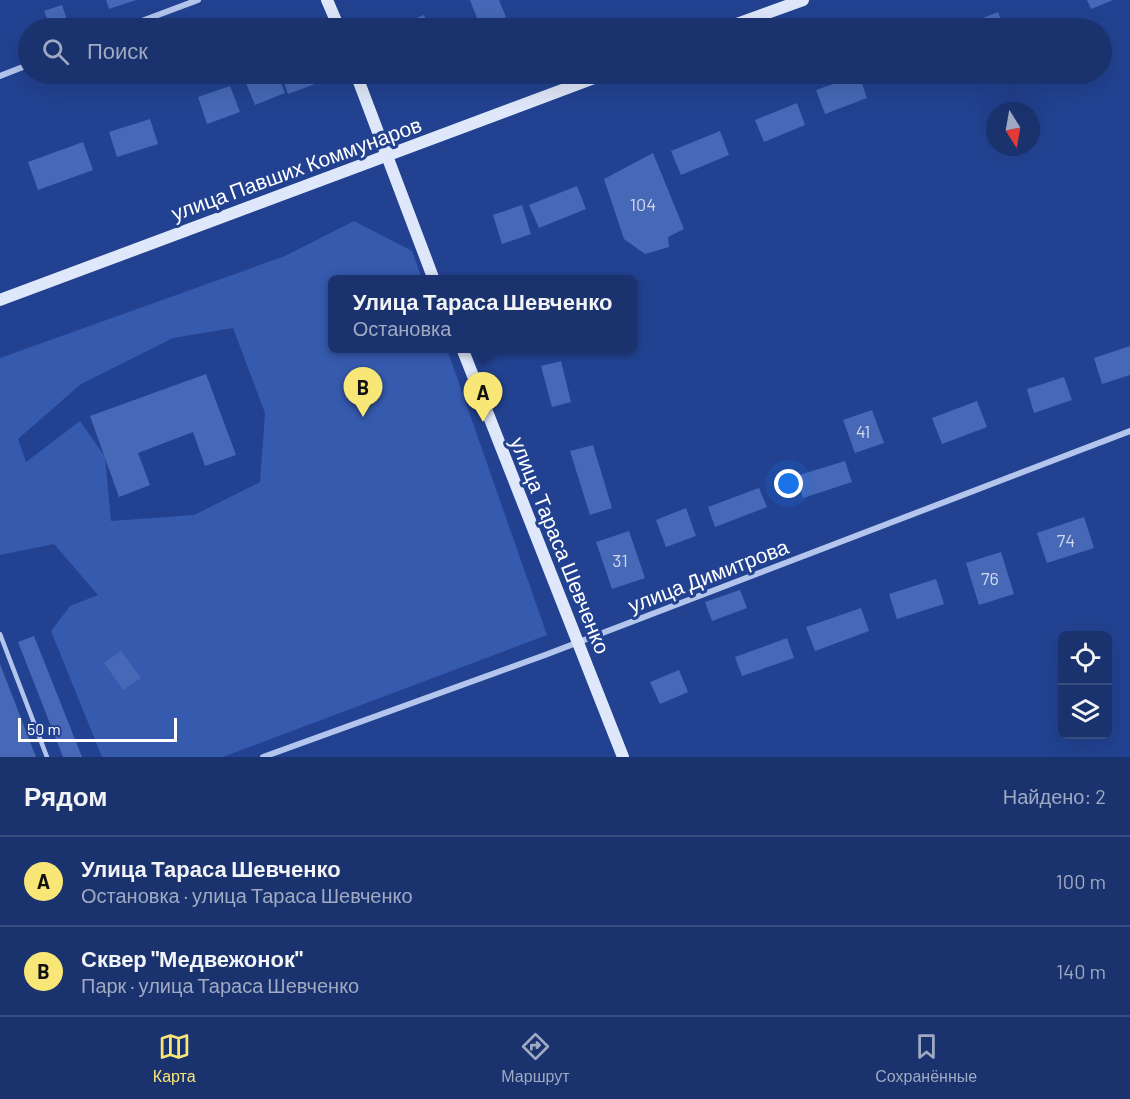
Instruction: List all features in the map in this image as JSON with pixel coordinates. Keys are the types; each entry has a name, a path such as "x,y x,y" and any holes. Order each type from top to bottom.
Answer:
{"street":[{"path":"150,18 198,0"},
{"path":"327,0 335,18"},
{"path":"754,18 803,0"},
{"path":"0,76 18,69"},
{"path":"360,84 432,275"},
{"name":"улица Павших Коммунаров","path":"0,300 578,84"},
{"name":"улица Тараса Шевченко","path":"464,353 623,757"},
{"name":"улица Димитрова","path":"263,757 578,642 1130,431"}],"lane":[{"path":"0,634 47,757"}],"shaded area":[{"path":"354,221 412,251 421,275 328,275 328,353 448,353 547,635 223,757 102,757 51,631 70,606 98,595 54,544 0,555 0,358 285,256","holes":["233,328 265,413 260,482 194,515 111,521 105,457 80,421 26,462 18,439 81,384 173,338"]}],"building":[{"path":"106,0 136,0 109,9"},
{"path":"470,0 499,0 506,17 503,18 477,18"},
{"path":"1087,0 1113,0 1091,9"},
{"path":"62,5 66,18 47,18 44,11"},
{"path":"998,12 1000,18 983,18"},
{"path":"246,84 281,84 285,93 255,105"},
{"path":"284,84 315,84 288,94"},
{"path":"833,84 862,84 867,98 825,114 816,90"},
{"path":"230,86 240,112 207,124 198,97"},
{"path":"797,103 805,125 764,142 755,120"},
{"path":"150,119 158,144 117,157 109,132"},
{"path":"720,131 729,155 681,175 671,151"},
{"path":"83,142 93,170 38,190 28,162"},
{"path":"653,153 684,229 668,237 669,247 645,254 624,239 604,179"},
{"path":"577,186 586,209 539,228 529,205"},
{"path":"522,205 531,234 502,244 493,215"},
{"path":"1130,346 1130,375 1102,384 1094,358"},
{"path":"561,361 571,402 552,407 541,366"},
{"path":"206,374 236,455 205,466 193,432 138,453 150,485 119,497 90,416"},
{"path":"1064,377 1072,400 1034,413 1027,389"},
{"path":"977,401 987,427 942,444 932,418"},
{"path":"872,410 884,443 855,453 843,420"},
{"path":"593,445 612,508 590,515 570,451"},
{"path":"845,461 852,482 803,498 796,476"},
{"path":"759,488 767,507 715,527 708,507"},
{"path":"686,508 696,536 666,547 656,520"},
{"path":"1084,517 1094,548 1047,563 1037,533"},
{"path":"629,531 645,578 612,589 596,542"},
{"path":"1001,552 1014,594 979,605 966,563"},
{"path":"936,579 944,604 897,619 889,594"},
{"path":"740,590 747,608 712,621 705,602"},
{"path":"861,608 869,631 815,651 806,627"},
{"path":"34,636 82,757 63,757 18,642"},
{"path":"787,638 794,658 742,676 735,657"},
{"path":"121,651 141,678 123,690 104,663"},
{"path":"0,664 36,757 0,757"},
{"path":"679,670 688,692 660,704 650,682"}],"place":[{"name":"Сквер \"Медвежонок\"","path":"363,417"},
{"name":"Улица Тараса Шевченко","path":"483,422"}]}
